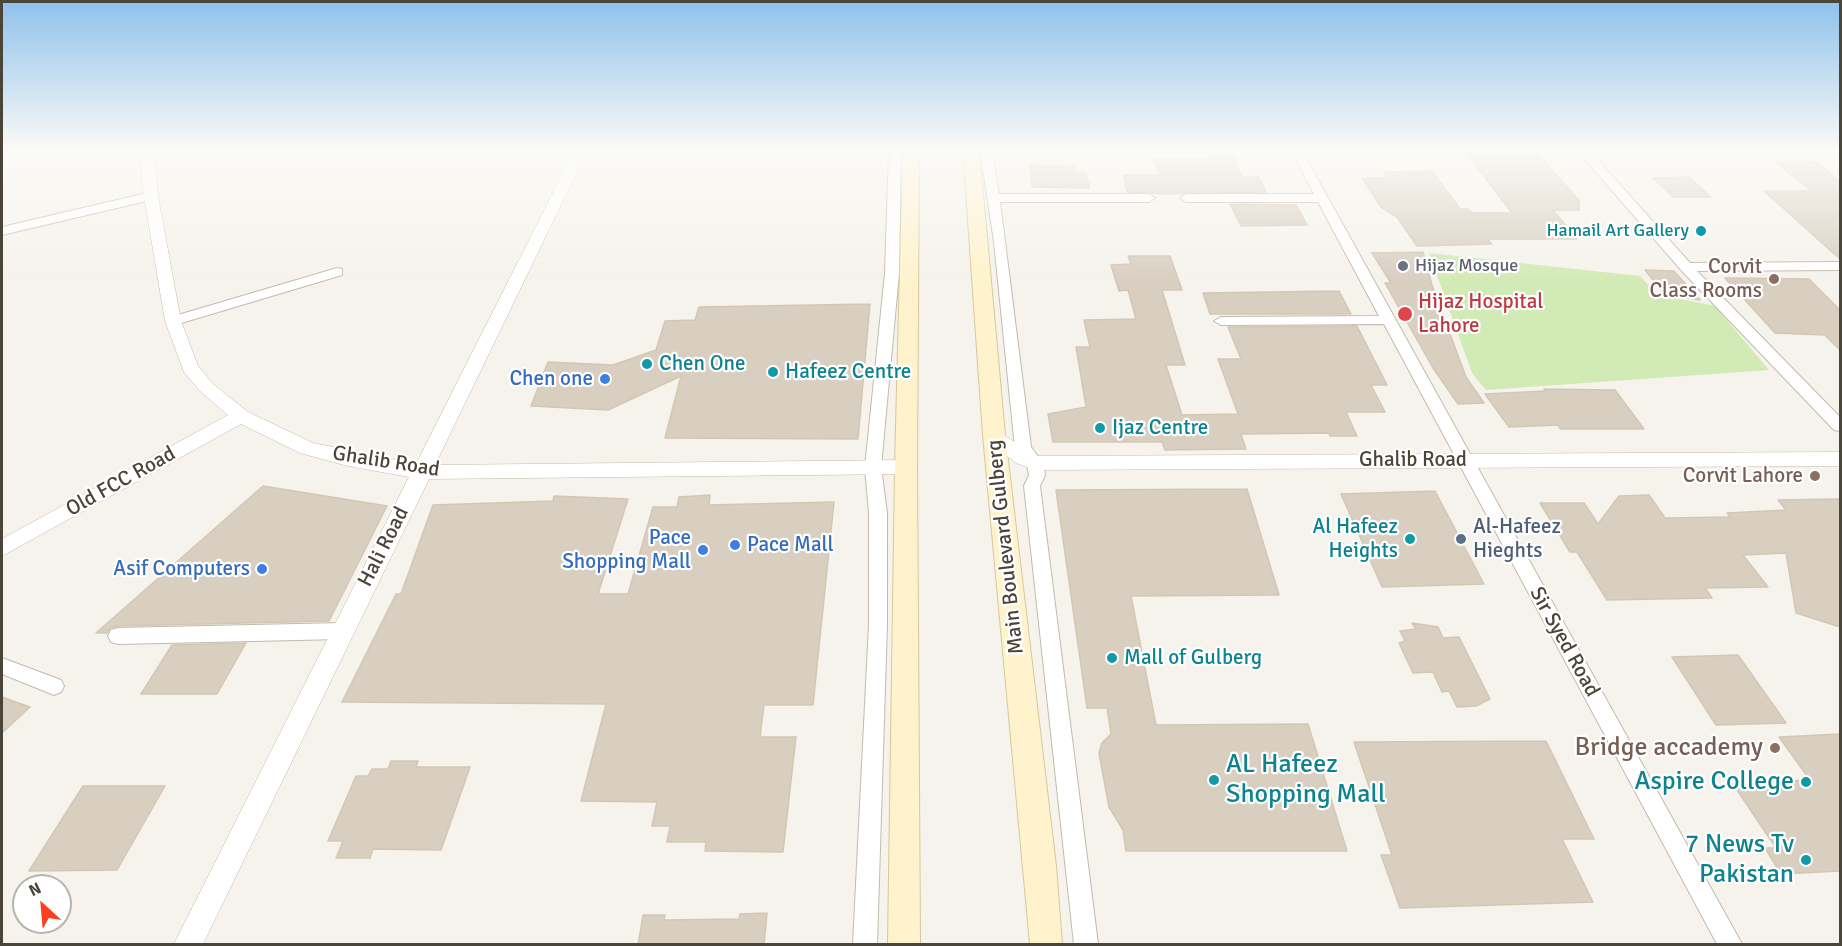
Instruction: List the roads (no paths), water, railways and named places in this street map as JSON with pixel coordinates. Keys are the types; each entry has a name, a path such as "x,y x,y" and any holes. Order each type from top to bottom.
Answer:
{"main road":[{"path":"904,945 906,467 910,193"},
{"name":"Main Boulevard Gulberg","path":"975,193 994,435 1040,866 1046,945"}],"street":[{"name":"Hali Road","path":"188,945 560,193"},
{"path":"865,945 878,624 878,513 873,467 891,284 894,193"},
{"path":"993,193 1023,448 1036,469 1032,486 1086,945"},
{"name":"Sir Syed Road","path":"1319,193 1730,945"},
{"path":"1620,193 1686,267 1840,426"},
{"path":"2,231 151,196"},
{"name":"Ghalib Road","path":"151,196 173,321 190,368 207,388 241,416 307,448 348,459 422,472 906,467"},
{"path":"994,198 1149,198"},
{"path":"1186,198 1322,198"},
{"path":"1686,267 1840,266"},
{"path":"173,321 337,272"},
{"path":"1221,321 1388,320"},
{"name":"Old FCC Road","path":"2,548 241,416"},
{"path":"994,435 1036,469"},
{"name":"Ghalib Road","path":"1036,469 1468,466 1840,459"},
{"name":"Ghalib Road","path":"1468,466 1840,472"},
{"path":"118,636 342,631"},
{"path":"2,666 54,686"}],"place":[{"name":"Hamail Art Gallery","path":"1701,231"},
{"name":"Hijaz Mosque","path":"1403,266"},
{"name":"Corvit Class Rooms","path":"1774,279"},
{"name":"Hijaz Hospital Lahore","path":"1405,314"},
{"name":"Chen One","path":"647,364"},
{"name":"Hafeez Centre","path":"773,372"},
{"name":"Chen one","path":"605,379"},
{"name":"Ijaz Centre","path":"1100,428"},
{"name":"Corvit Lahore","path":"1815,476"},
{"name":"Al Hafeez Heights","path":"1410,539"},
{"name":"Al-Hafeez Hieghts","path":"1461,539"},
{"name":"Pace Mall","path":"735,545"},
{"name":"Pace Shopping Mall","path":"703,550"},
{"name":"Asif Computers","path":"262,569"},
{"name":"Mall of Gulberg","path":"1112,658"},
{"name":"Bridge accademy","path":"1775,748"},
{"name":"AL Hafeez Shopping Mall","path":"1214,780"},
{"name":"Aspire College","path":"1806,782"},
{"name":"7 News Tv Pakistan","path":"1806,860"}]}
